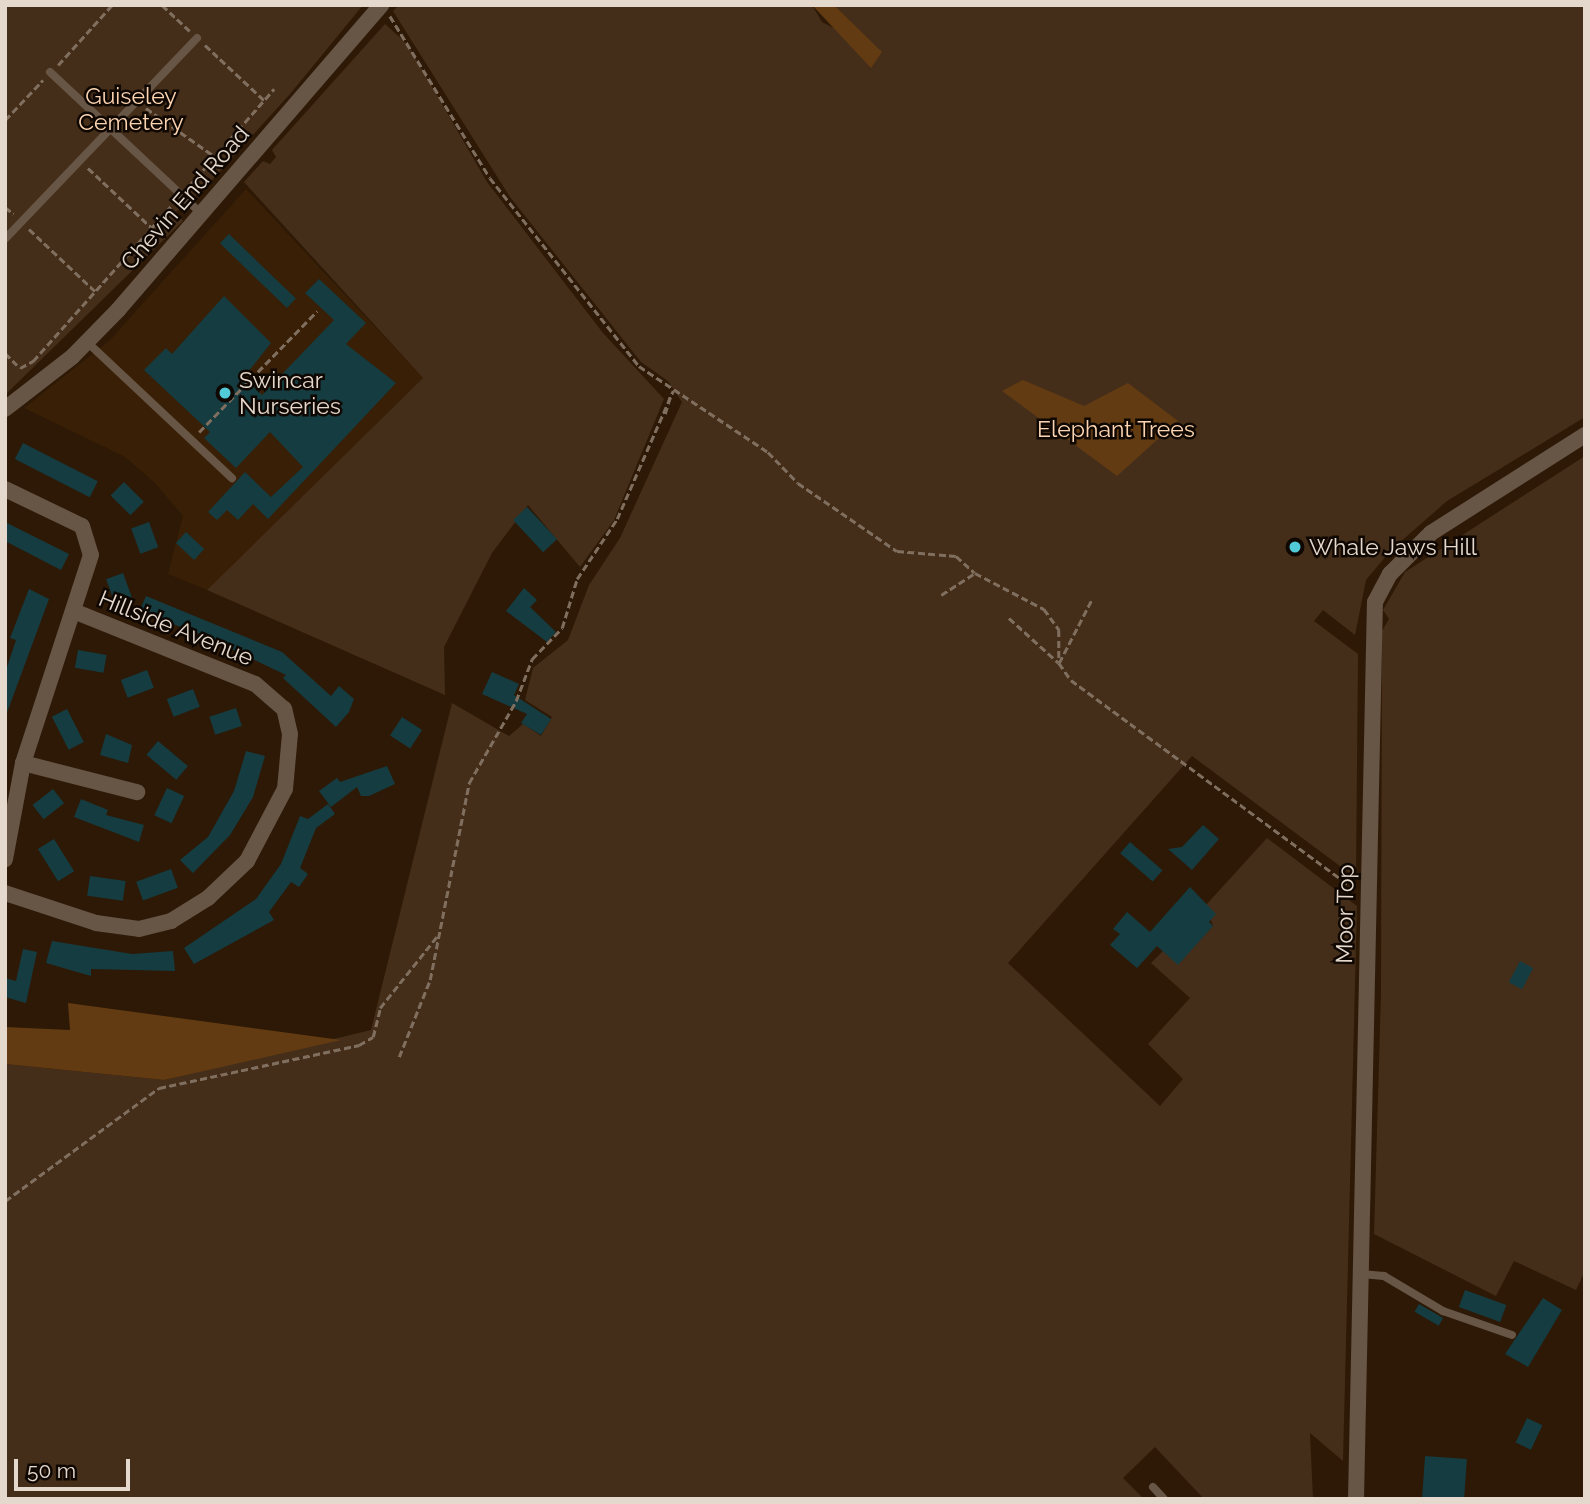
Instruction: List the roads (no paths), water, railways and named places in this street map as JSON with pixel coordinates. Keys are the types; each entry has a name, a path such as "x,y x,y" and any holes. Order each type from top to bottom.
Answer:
{"street":[{"name":"Chevin End Road","path":"7,408 87,342 202,214 381,5"},
{"name":"Moor Top","path":"1356,1499 1375,602 1390,574 1431,533 1585,435"},
{"path":"5,489 82,526 90,538 91,555 23,763 5,859"},
{"name":"Hillside Avenue","path":"5,893 96,923 139,929 171,921 208,898 247,861 285,789 290,734 284,709 255,684 73,611"},
{"path":"23,763 137,792"}],"lane":[{"path":"5,239 135,99 197,38"},
{"path":"50,72 202,214"},
{"path":"87,342 232,478"},
{"path":"1360,1274 1384,1276 1443,1311 1512,1335"},
{"path":"1153,1487 1164,1499"}],"place":[{"name":"Swincar Nurseries","path":"225,393"},
{"name":"Whale Jaws Hill","path":"1295,547"}],"park label":[{"name":"Guiseley Cemetery","path":"131,109"},
{"name":"Elephant Trees","path":"1116,429"}]}
